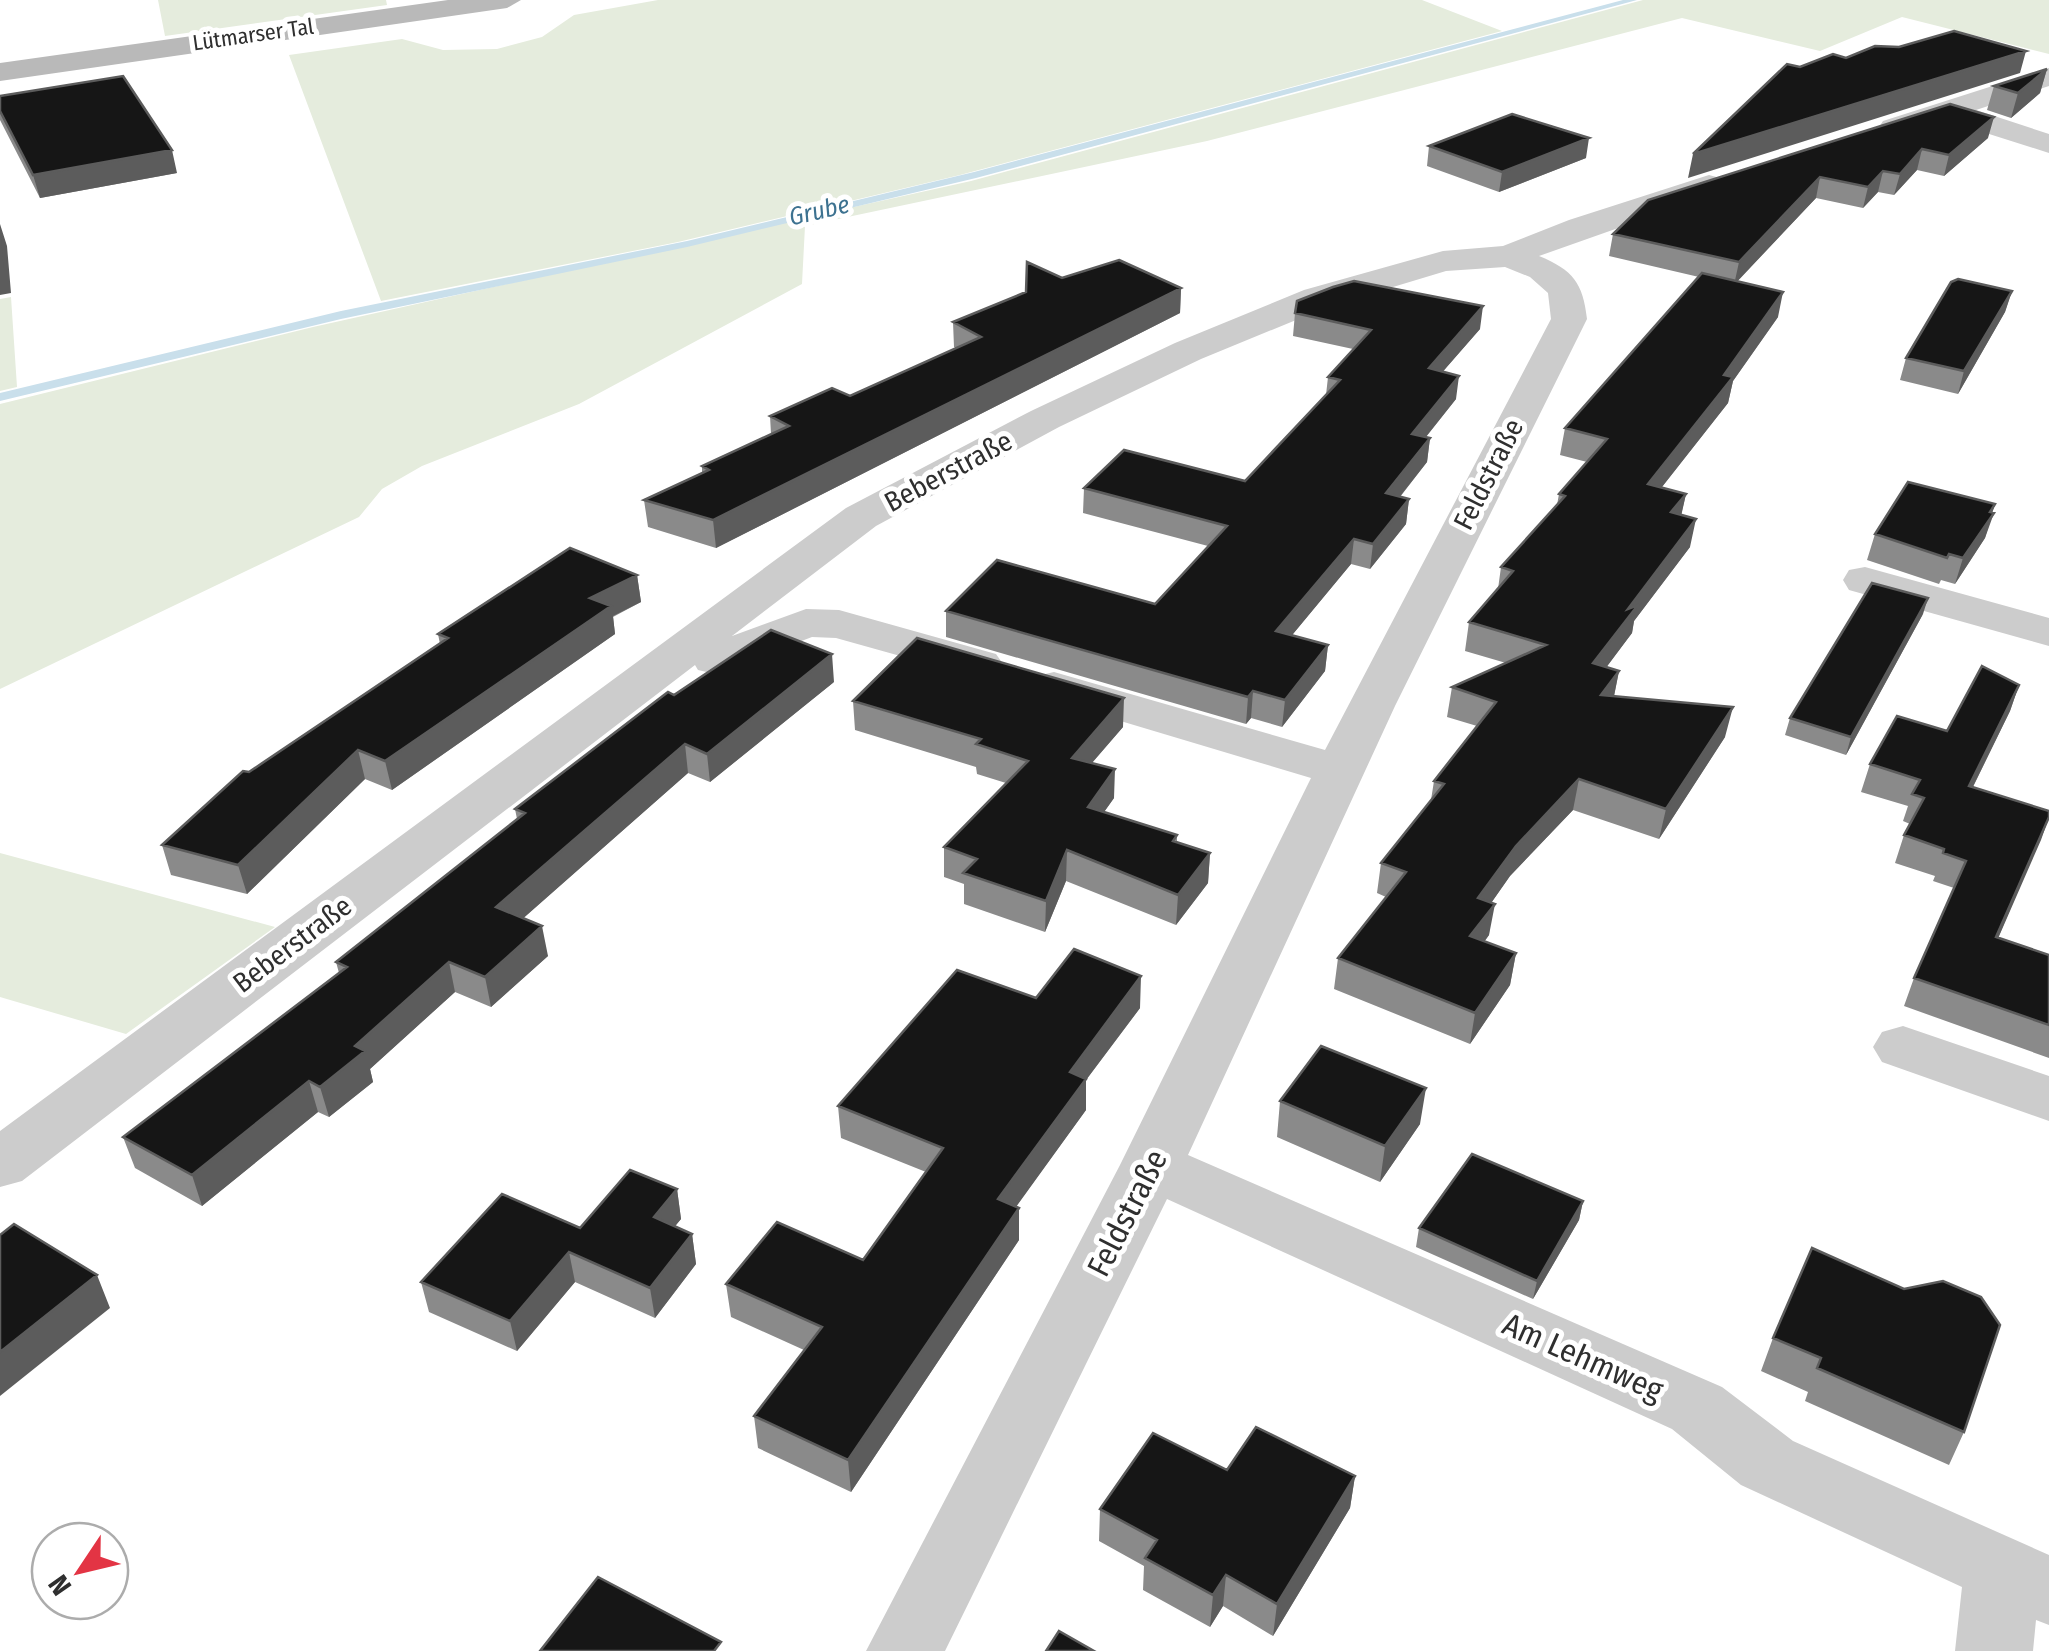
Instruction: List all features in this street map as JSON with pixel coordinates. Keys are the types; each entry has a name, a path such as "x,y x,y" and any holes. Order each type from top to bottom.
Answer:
{"main road":[{"name":"Lütmarser Tal","path":"0,72 507,0"}],"street":[{"path":"1852,140 2049,77"},
{"path":"1947,111 2049,144"},
{"name":"Beberstraße","path":"0,1164 861,517 1045,419 1188,351 1317,298 1443,260 1508,256 1580,227 1739,176"},
{"name":"Feldstraße","path":"905,1651 1152,1165 1340,771 1502,444 1569,319 1566,290 1542,270 1508,256"},
{"path":"1864,580 2049,632"},
{"path":"662,664 708,662 806,623 839,624 1340,771"},
{"path":"1903,1047 2049,1098"},
{"name":"Am Lehmweg","path":"1152,1165 1697,1408 1767,1463 2025,1580 1994,1651"}],"green space":[{"path":"158,0 386,0 387,5 165,36"},
{"path":"658,0 1422,0 1502,31 960,175 678,242 381,301 289,55 402,39 443,50 497,49 542,37 574,15"},
{"path":"1643,0 2049,0 2049,54 1902,17 1820,51 1682,18 1207,141 805,226 802,284 579,404 422,466 382,489 359,517 0,689 0,404 313,327 971,181"},
{"path":"11,297 17,387 0,391 0,299"},
{"path":"0,853 275,927 126,1034 0,997"}],"building":[{"path":"1954,31 2026,51 1693,154 1787,64 1800,67 1833,54 1846,58 1875,46 1899,47"},
{"path":"2047,69 2018,93 1994,86"},
{"path":"123,76 172,150 33,175 0,111 0,96"},
{"path":"1950,104 1994,117 1949,155 1922,149 1900,174 1883,171 1868,187 1820,177 1739,262 1613,234 1648,200"},
{"path":"1512,114 1589,138 1502,172 1429,146"},
{"path":"1119,260 1181,288 713,520 644,500 709,470 702,466 789,426 770,416 832,388 850,396 981,337 953,322 1026,292 1027,262 1062,278"},
{"path":"1702,273 1783,292 1724,375 1733,377 1648,484 1686,494 1671,512 1696,519 1593,663 1619,671 1601,695 1733,707 1666,809 1579,779 1516,846 1478,898 1495,904 1470,936 1516,953 1475,1013 1338,958 1406,872 1381,863 1444,784 1434,781 1496,702 1452,687 1546,645 1469,622 1513,571 1501,567 1565,496 1559,494 1607,439 1565,428"},
{"path":"1958,279 2012,291 1964,371 1906,358 1951,282"},
{"path":"1354,281 1483,306 1429,368 1459,376 1412,434 1430,438 1386,493 1409,499 1373,544 1354,539 1276,631 1328,645 1285,700 1253,691 1248,697 946,611 997,560 1155,604 1227,526 1084,488 1124,450 1245,481 1340,380 1328,377 1371,330 1295,313 1297,301"},
{"path":"1908,482 1995,504 1990,512 1994,513 1963,558 1949,554 1947,558 1875,534"},
{"path":"570,548 637,575 590,598 611,606 385,761 358,750 238,865 162,845 243,771 249,772 448,638 438,634"},
{"path":"1872,583 1928,598 1851,737 1790,718"},
{"path":"771,630 832,654 707,754 685,744 496,907 542,926 485,977 449,962 355,1046 365,1051 320,1087 309,1081 192,1175 123,1137 347,967 336,962 525,813 515,809 668,692 674,695"},
{"path":"917,638 1124,698 1072,758 1115,769 1088,807 1177,835 1173,841 1210,853 1178,895 1067,850 1046,901 963,873 977,859 944,847 1028,761 976,744 981,739 853,701"},
{"path":"1982,666 2019,685 1969,786 2049,811 1996,937 2049,955 2049,1025 1914,978 1966,861 1904,835 1924,798 1912,794 1920,780 1870,764 1897,716 1947,731"},
{"path":"1074,949 1141,976 1070,1072 1086,1079 998,1199 1019,1208 848,1460 754,1416 822,1327 726,1284 777,1222 863,1260 943,1148 838,1106 957,970 1036,998"},
{"path":"1321,1046 1426,1088 1385,1146 1280,1101"},
{"path":"1472,1154 1583,1201 1537,1281 1419,1228"},
{"path":"630,1170 677,1189 654,1217 692,1234 650,1288 569,1252 510,1321 421,1282 502,1194 580,1228"},
{"path":"14,1224 97,1275 0,1352 0,1235"},
{"path":"1812,1248 1904,1289 1943,1281 1981,1297 2000,1325 1964,1432 1817,1368 1821,1358 1773,1338"},
{"path":"1256,1427 1355,1476 1277,1604 1226,1575 1213,1595 1145,1558 1157,1540 1100,1509 1153,1433 1227,1470"},
{"path":"598,1577 721,1642 714,1651 540,1651"},
{"path":"1059,1631 1094,1651 1046,1651"}],"waterway":[{"name":"Grube","path":"0,397 341,315 687,244 976,175 1633,0"}]}
